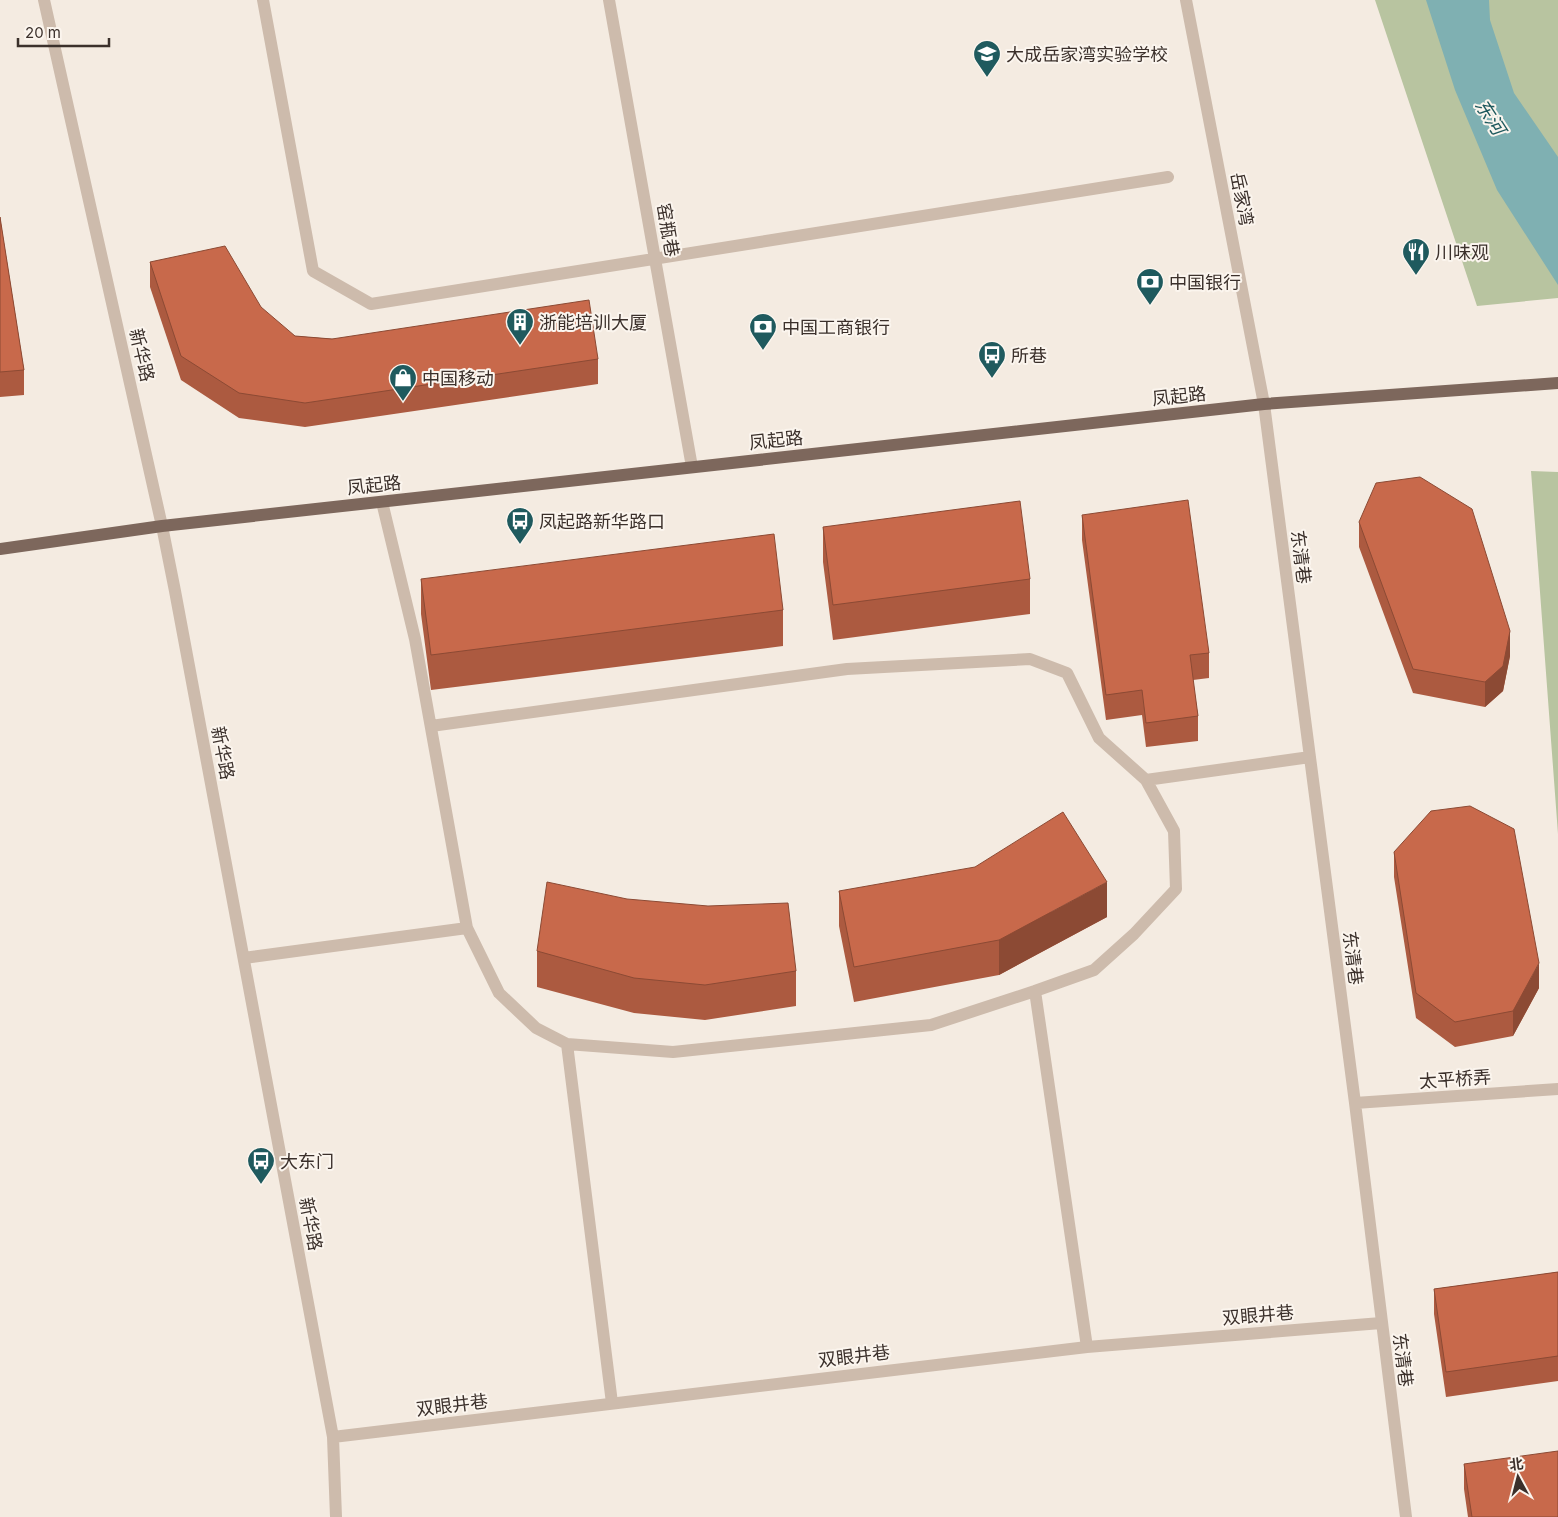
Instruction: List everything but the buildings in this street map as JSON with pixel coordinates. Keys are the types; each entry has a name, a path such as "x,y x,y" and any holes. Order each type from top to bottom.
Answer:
{"main road":[{"name":"凤起路","path":"0,549 162,526 1264,404 1558,383"}],"street":[{"name":"新华路","path":"44,0 162,526 333,1437 336,1517"},
{"path":"263,0 313,271 371,304 1168,177"},
{"name":"窑瓶巷","path":"609,0 692,467"},
{"name":"岳家湾","path":"1186,0 1264,404"},
{"name":"东清巷","path":"1264,404 1355,1103 1406,1517"},
{"path":"382,502 415,639 467,928 498,993 536,1028 567,1044 673,1052 931,1025 1094,970 1134,934 1176,889 1174,831 1146,780 1099,738 1067,673 1030,659 847,669 431,726"},
{"path":"1146,780 1310,757"},
{"path":"244,958 467,928"},
{"path":"1035,991 1088,1347"},
{"path":"567,1044 612,1403"},
{"name":"太平桥弄","path":"1355,1103 1558,1089"},
{"name":"双眼井巷","path":"333,1437 1088,1347 1381,1323"}],"green space":[{"path":"1375,0 1558,0 1558,298 1477,306"},
{"path":"1531,471 1558,472 1558,834"}],"water":[{"name":"东河","path":"1426,0 1489,0 1490,20 1514,93 1558,157 1558,285 1497,190 1455,90"}],"place":[{"name":"大成岳家湾实验学校","path":"987,78"},
{"name":"川味观","path":"1416,276"},
{"name":"中国银行","path":"1150,306"},
{"name":"浙能培训大厦","path":"520,346"},
{"name":"中国工商银行","path":"763,351"},
{"name":"所巷","path":"992,379"},
{"name":"中国移动","path":"403,402"},
{"name":"凤起路新华路口","path":"520,545"},
{"name":"大东门","path":"261,1185"}]}
